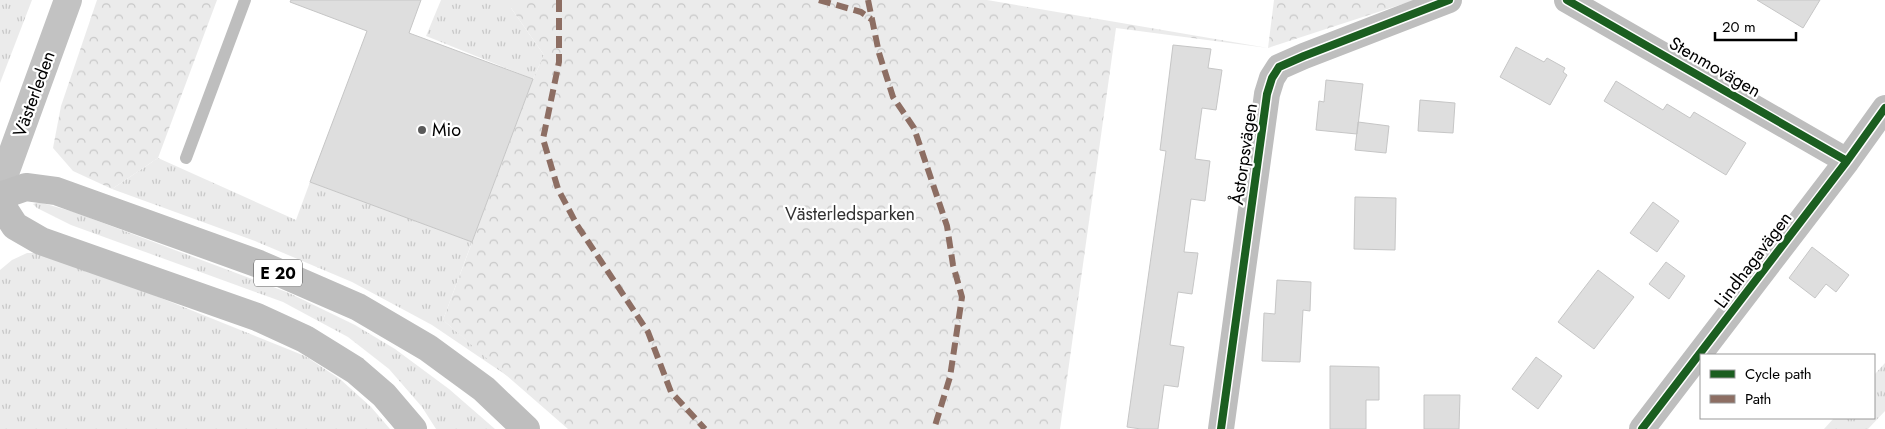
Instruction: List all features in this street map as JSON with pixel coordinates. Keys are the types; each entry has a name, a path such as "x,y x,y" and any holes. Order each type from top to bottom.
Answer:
{"highway":[{"name":"E 20","path":"0,196 26,187 56,191 259,264 349,304 428,348 484,388 526,429"},
{"path":"0,203 15,226 41,241 257,317 305,338 355,370 384,395 413,429"}],"main road":[{"name":"Västerleden","path":"0,187 68,0"}],"street":[{"name":"Åstorpsvägen","path":"1221,429 1267,94 1272,78 1280,67 1304,56 1450,0"},
{"name":"Stenmovägen","path":"1567,0 1847,161"},
{"name":"Lindhagavägen","path":"1642,429 1847,161 1885,108"}],"lane":[{"path":"186,158 245,0"}],"green space":[{"path":"0,0 32,0 0,83"},
{"path":"97,0 217,0 158,158 112,189 73,171 53,148 61,106"},
{"path":"441,0 511,0 511,8 544,55 533,79 426,36"},
{"name":"Västerledsparken","path":"511,0 987,0 1268,48 1116,28 1060,429 568,429 443,320 533,79 544,55 511,8"},
{"path":"1274,0 1415,0 1268,48"},
{"path":"158,158 296,220 310,182 472,242 443,320 512,379 432,325 352,282 255,241 112,189"},
{"path":"39,202 74,212 289,293 355,325 395,349 449,389 495,429 436,429 422,407 389,369 348,337 283,302 71,225 37,208 33,204"},
{"path":"27,253 49,253 305,356 340,379 371,407 390,429 0,429 0,270 12,260"},
{"path":"1885,363 1885,411 1868,429 1824,429 1833,419 1875,419 1875,374"}],"building":[{"name":"Mio","path":"291,0 421,0 409,33 533,79 472,242 310,182 367,31 290,2"},
{"path":"1757,0 1820,0 1803,28"},
{"path":"1173,45 1211,49 1208,68 1222,70 1216,110 1202,108 1195,159 1210,161 1205,201 1191,199 1184,252 1198,253 1192,294 1178,292 1170,345 1184,347 1178,387 1164,385 1158,429 1141,429 1127,427 1166,151 1160,150"},
{"path":"1516,47 1544,62 1547,58 1565,68 1563,72 1567,75 1550,105 1500,77"},
{"path":"1326,80 1363,84 1357,134 1316,130 1319,101 1324,102"},
{"path":"1616,81 1663,110 1667,104 1690,118 1694,112 1746,143 1726,175 1604,101"},
{"path":"1420,100 1455,103 1453,133 1418,131"},
{"path":"1358,122 1389,126 1386,153 1355,150"},
{"path":"1355,197 1396,198 1395,250 1354,249"},
{"path":"1653,202 1679,221 1657,252 1630,233"},
{"path":"1812,247 1849,275 1836,292 1826,284 1815,298 1789,278"},
{"path":"1666,262 1685,276 1669,299 1649,284"},
{"path":"1598,270 1634,297 1594,349 1558,322"},
{"path":"1277,280 1311,282 1310,311 1303,310 1300,362 1262,361 1264,313 1275,314"},
{"path":"1536,357 1562,376 1538,409 1512,389"},
{"path":"1330,366 1379,367 1379,400 1366,400 1366,429 1330,429"},
{"path":"1424,395 1460,395 1459,429 1424,429"}],"marked path":[{"path":"559,0 559,62 543,139 558,189 577,225 648,332 671,392 705,429"},
{"path":"819,0 861,12 871,19"},
{"path":"868,0 879,53 893,97 914,128 947,226 953,265 962,297 950,377 934,429"}],"cycle path":[{"path":"1221,429 1267,94 1272,78 1279,67 1449,0"},
{"path":"1567,0 1847,161"},
{"path":"1642,429 1847,161 1885,108"}],"place":[{"name":"Mio","path":"422,130"}]}
